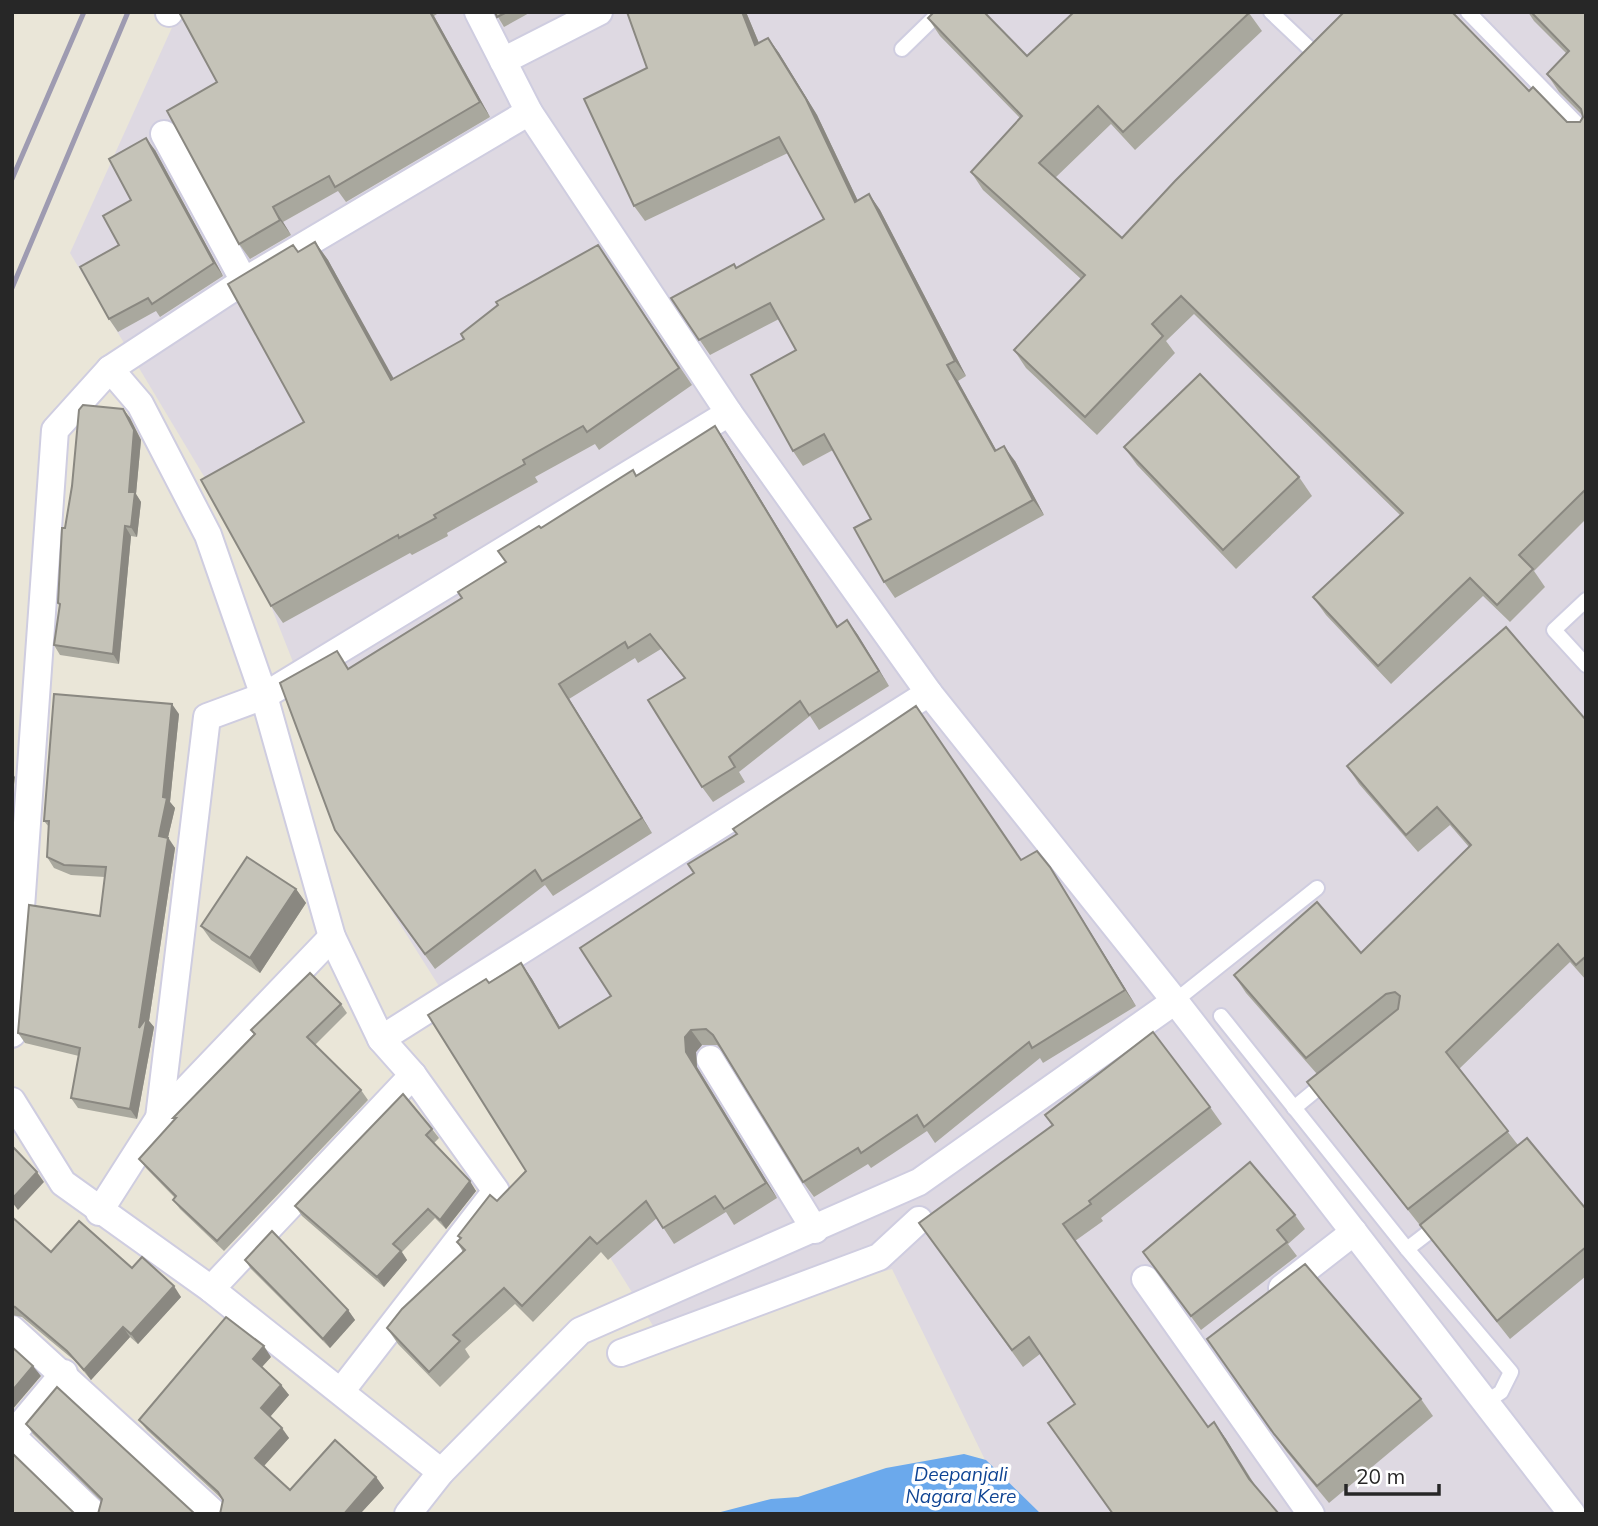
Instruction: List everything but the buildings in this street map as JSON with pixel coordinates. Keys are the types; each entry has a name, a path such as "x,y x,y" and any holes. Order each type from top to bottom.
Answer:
{"street":[{"path":"478,12 529,112 729,413 929,693 1175,1001 1572,1514"},
{"path":"503,61 599,12"},
{"path":"12,1034 55,430 110,369 244,281 529,112"},
{"path":"164,134 244,281"},
{"path":"110,369 140,404 208,535 264,696 332,936 380,1039 413,1075 496,1191 342,1390"},
{"path":"159,1118 207,717 264,696 729,413"},
{"path":"380,1039 929,693"},
{"path":"99,1212 159,1118 332,936"},
{"path":"408,1514 442,1472 580,1331 919,1182 1175,1001"},
{"path":"710,1059 814,1230"},
{"path":"211,1289 413,1075"},
{"path":"12,1101 63,1183 99,1212 211,1289 342,1390 442,1472"},
{"path":"621,1353 879,1257 919,1220"},
{"path":"1260,1305 1354,1232"},
{"path":"1145,1279 1311,1514"},
{"path":"12,1329 64,1373 215,1514"},
{"path":"1197,1353 1218,1337"},
{"path":"64,1373 12,1435 94,1514"}],"lane":[{"path":"902,49 940,12"},
{"path":"1270,12 1310,49"},
{"path":"1468,12 1586,133"},
{"path":"1586,600 1554,630 1586,665"},
{"path":"1175,1001 1317,888"},
{"path":"1221,1016 1407,1249 1511,1372 1501,1392 1486,1402"},
{"path":"1294,1108 1345,1068"},
{"path":"1407,1249 1459,1209"}],"shaded area":[{"path":"179,12 1586,12 1586,1514 1016,1514 1006,1503 892,1269 657,1332 391,910 250,553 70,253"}],"water":[{"name":"Deepanjali Nagara Kere","path":"964,1454 986,1460 1041,1514 713,1514 771,1499 798,1497 886,1468"}],"railway":[{"path":"12,179 84,12"},
{"path":"12,288 128,12"}]}
